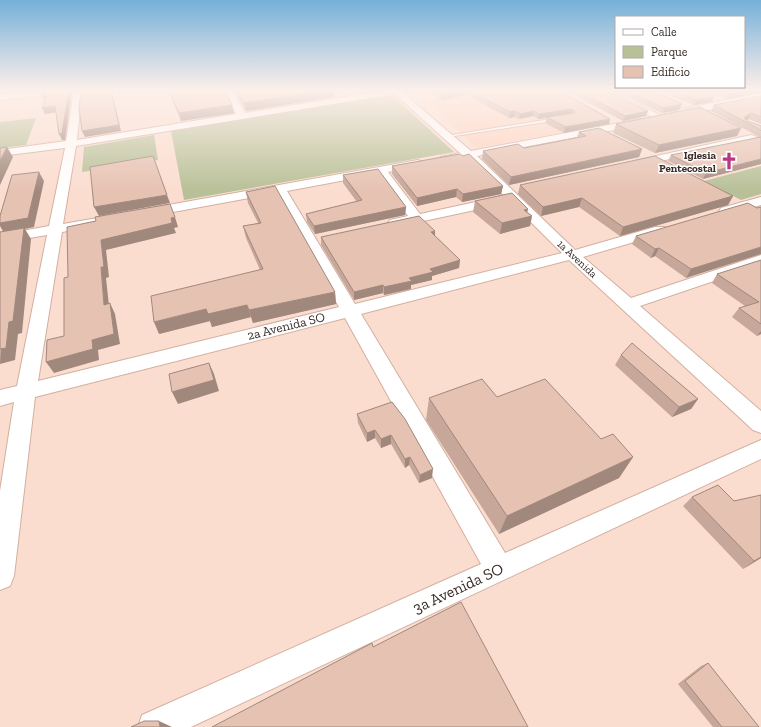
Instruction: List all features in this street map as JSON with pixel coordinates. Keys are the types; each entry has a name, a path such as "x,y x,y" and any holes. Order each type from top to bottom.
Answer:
{"street":[{"path":"0,576 26,391 74,124"},
{"path":"0,153 71,144 194,124"},
{"name":"1a Avenida","path":"435,124 469,155 514,192 572,255 761,424"},
{"path":"618,124 622,126"},
{"path":"132,215 469,155 632,124"},
{"path":"598,130 612,137"},
{"path":"738,131 756,141"},
{"path":"623,166 756,141"},
{"path":"640,152 667,166"},
{"path":"381,170 417,219"},
{"path":"280,189 319,240 351,310 499,569"},
{"path":"379,227 417,219 514,192"},
{"path":"729,199 743,206"},
{"path":"713,215 761,201"},
{"path":"0,239 117,218"},
{"name":"2a Avenida SO","path":"0,398 572,255 676,226"},
{"path":"627,305 761,260"},
{"name":"3a Avenida SO","path":"154,727 761,449"}],"lane":[{"path":"448,136 525,124"}],"shaded area":[{"path":"451,124 607,124 476,148"}],"green space":[{"path":"0,124 34,124 26,145 0,148"},
{"path":"214,124 423,124 454,152 184,200 171,131"},
{"path":"154,135 158,160 82,172 84,147"},
{"path":"761,166 761,194 741,200 704,181"}],"building":[{"path":"58,124 63,124 62,133 59,134"},
{"path":"81,124 119,125 82,131"},
{"path":"559,124 582,124 565,127"},
{"path":"616,124 733,124 741,128 659,145"},
{"path":"749,124 761,126 761,131"},
{"path":"599,128 642,149 511,177 483,151 518,144 524,148 586,136 579,132"},
{"path":"761,137 761,159 706,173 671,155"},
{"path":"7,147 0,161 0,148"},
{"path":"460,154 463,156 469,154 503,186 463,194 457,189 417,198 392,166"},
{"path":"153,156 167,195 94,207 90,167"},
{"path":"655,156 733,196 623,227 582,198 543,207 520,185"},
{"path":"378,169 406,207 314,226 306,214 362,200 343,175"},
{"path":"39,172 28,218 0,223 0,216 12,175"},
{"path":"275,186 335,292 249,310 247,305 208,314 206,309 154,322 151,296 263,269 243,226 261,223 246,192"},
{"path":"512,193 528,209 524,210 532,216 502,223 475,201"},
{"path":"748,203 757,208 761,207 761,247 691,269 659,248 655,249 636,236"},
{"path":"170,204 175,217 171,218 172,223 101,240 104,267 101,267 104,305 110,303 114,334 92,340 93,349 46,362 47,340 64,336 64,278 68,277 67,227 96,221 95,217"},
{"path":"419,216 435,231 431,232 460,260 430,269 433,272 409,278 412,281 384,287 383,285 354,292 321,237"},
{"path":"24,228 13,321 9,322 6,348 0,349 0,232"},
{"path":"761,260 761,324 739,308 759,302 717,274"},
{"path":"632,343 698,399 679,407 621,355"},
{"path":"209,363 214,380 172,392 169,374"},
{"path":"482,379 497,397 545,379 601,439 613,434 633,457 507,516 429,398"},
{"path":"392,402 405,419 433,469 420,475 410,457 405,459 391,435 381,439 375,430 367,433 357,414"},
{"path":"718,485 734,501 761,495 761,557 754,561 692,497"},
{"path":"461,602 528,727 212,727 372,643 373,647"},
{"path":"708,663 759,727 722,727 685,681"},
{"path":"144,721 159,721 160,727 131,727"}],"place":[{"name":"Iglesia Pentecostal","path":"729,161"}]}
